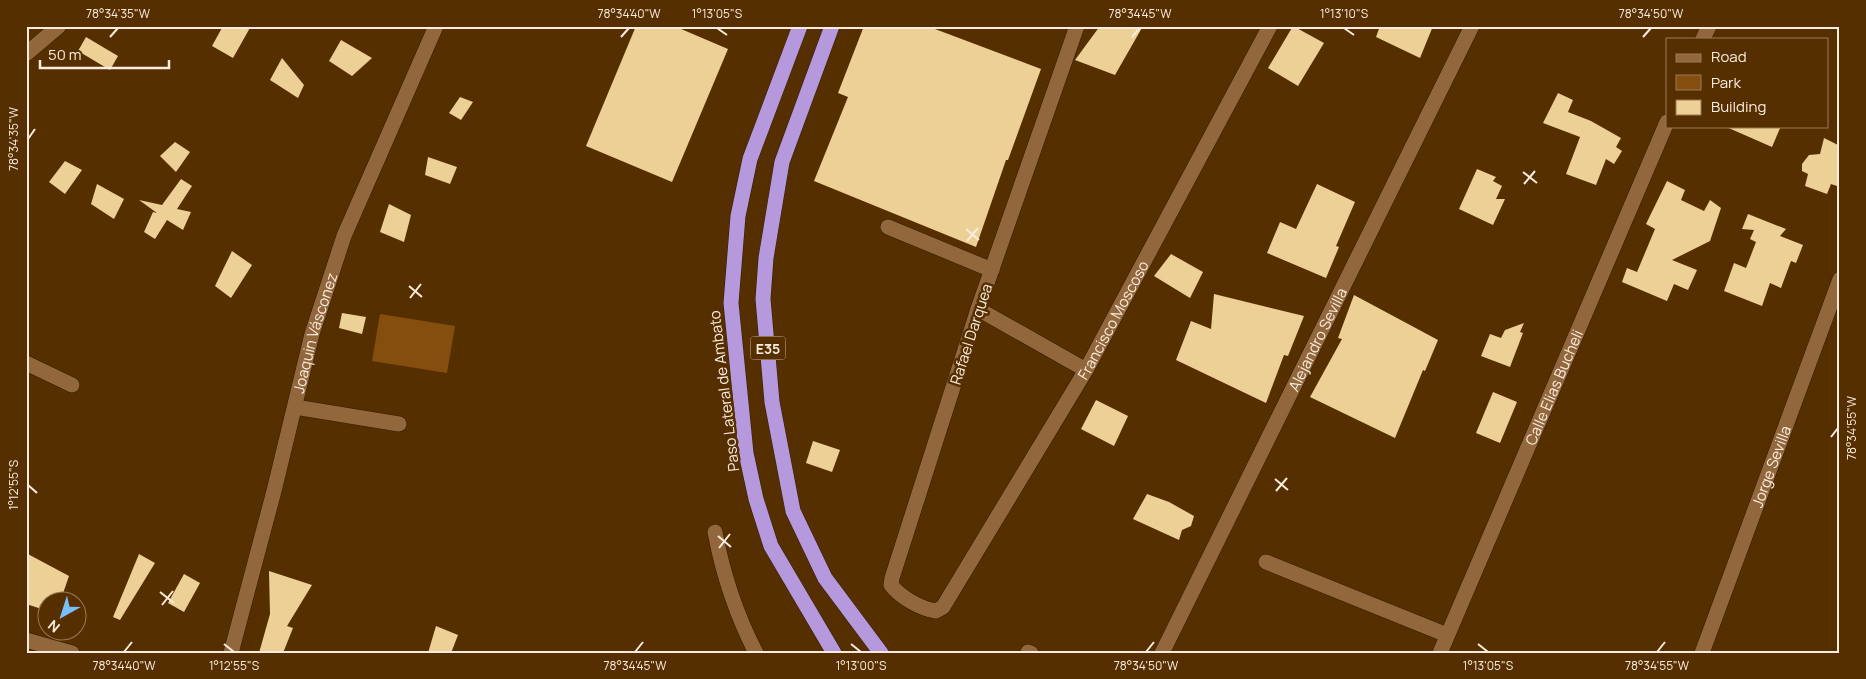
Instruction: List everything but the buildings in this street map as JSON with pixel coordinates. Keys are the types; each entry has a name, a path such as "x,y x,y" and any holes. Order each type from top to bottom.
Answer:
{"highway":[{"name":"Paso Lateral de Ambato","path":"800,26 750,159 738,216 731,302 745,444 756,499 771,546 834,653"},
{"name":"E35","path":"832,26 782,162 766,258 763,299 772,402 793,511 825,578 881,653"}],"street":[{"path":"26,54 59,26"},
{"name":"Joaquin Vásconez","path":"230,653 296,407 312,334 344,236 436,26"},
{"name":"Rafael Darquea","path":"943,607 936,611 928,610 895,591 891,585 978,309 1077,26"},
{"name":"Francisco Moscoso","path":"943,607 1086,370 1270,26"},
{"name":"Alejandro Sevilla","path":"1162,653 1472,26"},
{"path":"1703,38 1708,26"},
{"name":"Calle Elias Bucheli","path":"1440,653 1666,124"},
{"path":"888,227 992,270"},
{"name":"Jorge Sevilla","path":"1702,653 1840,279"},
{"path":"978,309 1086,370"},
{"path":"26,363 72,385"},
{"path":"296,407 400,424"},
{"path":"714,532 727,586 738,618 756,653"},
{"path":"1266,562 1447,636"},
{"path":"26,640 72,653"}],"green space":[{"path":"380,314 455,326 447,373 372,361"}]}
